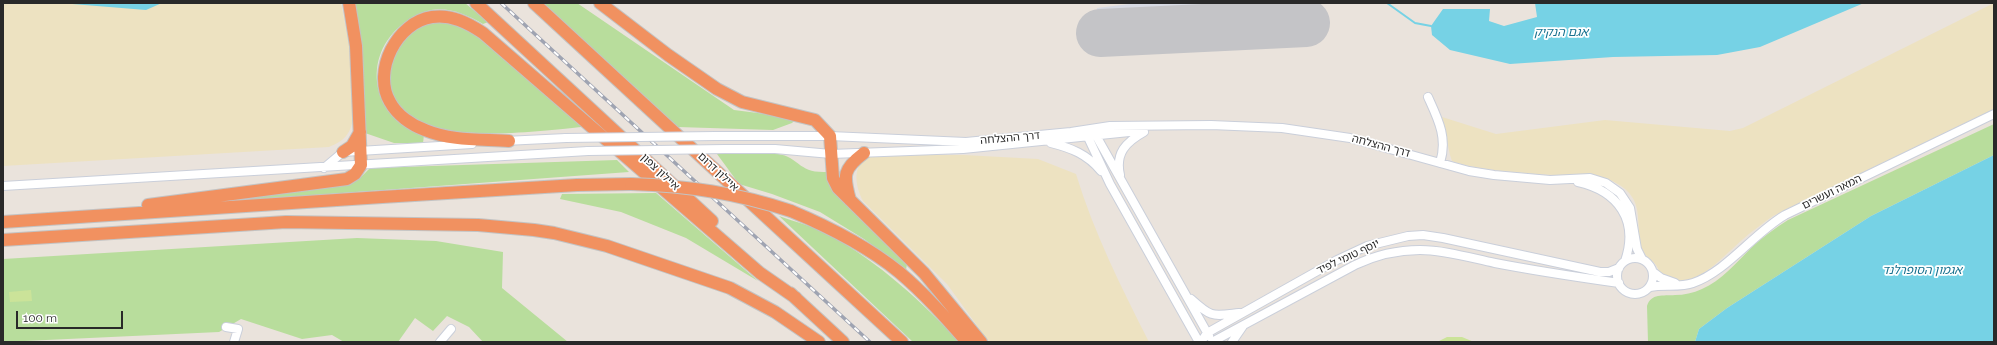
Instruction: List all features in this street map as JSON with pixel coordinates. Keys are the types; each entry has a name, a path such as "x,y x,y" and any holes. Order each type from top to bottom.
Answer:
{"highway":[{"path":"34,220 347,179 356,174 361,165 361,151 356,46 349,3"},
{"name":"איילון צפון","path":"476,3 843,342"},
{"name":"איילון דרום","path":"534,3 902,342"},
{"path":"600,3 668,55 717,89 742,102 815,120 830,136 833,178 841,192 924,273 981,342"},
{"path":"509,141 460,138 433,133 410,123 399,114 388,97 385,85 385,68 389,53 404,32 424,19 438,17 459,20 483,33 760,273 796,298"},
{"path":"343,152 352,146 358,139 360,131"},
{"path":"850,201 845,180 850,163 864,152"},
{"path":"3,222 577,185 631,184 697,188 732,194 791,211 841,235 889,265 912,284 967,342"},
{"path":"3,242 286,222 478,225 554,233 607,246 730,288 775,312 819,342"}],"street":[{"path":"1428,97 1442,134 1444,150 1440,163"},
{"name":"המאה ועשרים","path":"1650,287 1691,284 1709,275 1761,230 1785,215 1994,114"},
{"name":"דרך ההצלחה","path":"343,152 566,138 830,136 966,142 1189,125"},
{"name":"דרך ההצלחה","path":"3,186 189,174 324,168 588,150 775,149 831,154 963,149 1042,142 1091,133 1110,126 1242,125 1329,134 1350,138 1440,163 1494,175 1521,178 1572,180 1590,178 1606,182 1620,193 1630,208 1637,249 1642,259"},
{"path":"1122,183 1118,168 1120,152 1132,139 1148,129"},
{"path":"1091,133 1122,183 1207,333"},
{"path":"1091,133 1110,184 1200,342"},
{"path":"1042,142 1076,150 1088,158 1110,184"},
{"path":"324,168 343,152"},
{"name":"דרך ההצלחה","path":"1572,180 1604,190 1618,202 1623,212 1628,230 1629,240 1625,261"},
{"name":"יוסף טומי לפיד","path":"1200,342 1207,333 1349,254 1380,241 1408,236 1424,235 1443,238 1600,272 1609,272 1619,268"},
{"name":"יוסף טומי לפיד","path":"1207,333 1212,342 1372,257 1396,251 1421,250 1441,252 1549,273 1618,283"},
{"path":"1653,272 1654,277 1650,287 1644,292 1632,294 1622,288 1618,283 1617,275 1619,268 1625,261 1633,258 1642,259 1647,262 1653,272 1661,278 1681,285"},
{"path":"1185,293 1206,312 1212,315 1242,313"},
{"path":"1232,342 1245,324"},
{"path":"226,327 238,329 234,342"},
{"path":"440,342 451,329"}],"shaded area":[{"path":"1137,3 1226,3 1228,17 1096,28 1097,8"}],"green space":[{"path":"355,3 465,3 488,22 483,24 465,15 452,11 438,9 427,11 404,23 390,37 381,52 377,69 378,86 383,102 392,116 406,127 424,135 423,143 394,143 365,133 362,50"},
{"path":"541,3 577,3 734,110 797,118 792,123 773,130 678,127"},
{"path":"433,22 447,22 469,29 501,55 582,127 530,132 463,132 432,127 407,115 393,97 391,69 393,60 400,46 411,34 417,29"},
{"path":"1994,124 1994,155 1871,216 1727,308 1699,329 1695,342 1648,342 1647,306 1654,297 1688,294 1709,286 1728,271 1760,240 1788,220"},
{"path":"717,154 778,154 790,158 804,168 817,172 826,172 828,179 907,264 906,270 864,239 820,212 772,194 739,184"},
{"path":"617,160 629,172 220,202 349,183 361,177 370,168"},
{"path":"656,193 758,281 686,238 621,212 560,199 562,194"},
{"path":"779,216 824,232 866,258 883,270 915,298 959,342 913,342"},
{"path":"357,238 436,241 503,252 502,288 568,342 483,342 469,327 447,316 433,331 415,318 398,342 344,342 332,335 302,339 241,319 219,332 3,342 3,259"},
{"path":"31,290 32,301 10,302 9,292"},
{"path":"1447,337 1462,337 1474,342 1437,342"}],"sand":[{"path":"3,3 341,3 349,45 353,119 350,129 346,137 329,147 3,166"},
{"path":"1994,3 1994,109 1773,216 1714,265 1691,280 1677,281 1668,279 1660,274 1656,265 1642,250 1639,238 1638,212 1636,204 1632,196 1616,183 1594,176 1530,174 1474,167 1452,161 1450,155 1442,117 1496,134 1605,120 1730,131 1743,128"},
{"path":"868,155 964,155 1038,159 1076,174 1100,239 1118,280 1149,342 989,342 947,284 863,201 858,189 856,176 859,165"}],"water":[{"path":"60,3 162,3 146,10"},
{"name":"אגם הנקיק","path":"1535,3 1864,3 1760,47 1717,55 1613,57 1510,64 1450,50 1432,35 1431,26 1443,9 1490,9 1489,21 1504,26 1537,17"},
{"name":"אגמון הסופרלנד","path":"1994,155 1994,342 1695,342 1699,329 1727,308 1871,216"}],"waterway":[{"path":"1387,3 1415,23 1431,26"}],"runway":[{"path":"1100,33 1306,23"}],"railway":[{"path":"501,3 870,342"}]}
